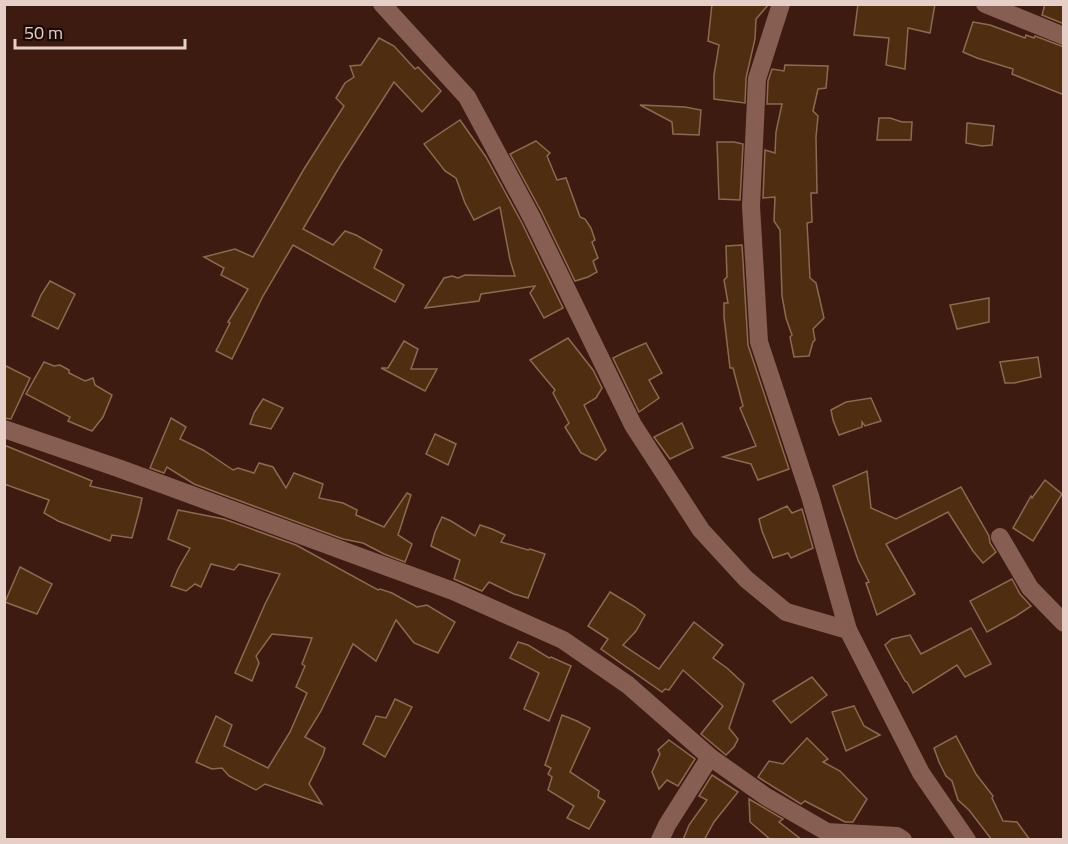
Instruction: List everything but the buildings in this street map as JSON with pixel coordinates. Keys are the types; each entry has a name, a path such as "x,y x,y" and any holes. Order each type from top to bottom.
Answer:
{"street":[{"path":"381,4 467,97 532,218 633,425 701,530 746,579 786,612 848,630"},
{"path":"781,4 757,79 751,207 759,342 810,496 848,630 921,773 967,840"},
{"path":"985,4 1064,36"},
{"path":"4,429 129,472 453,591 563,640 628,685 710,757 765,796 827,832 897,836 903,840"},
{"path":"1000,537 1030,588 1064,623"},
{"path":"660,840 710,757"}]}
